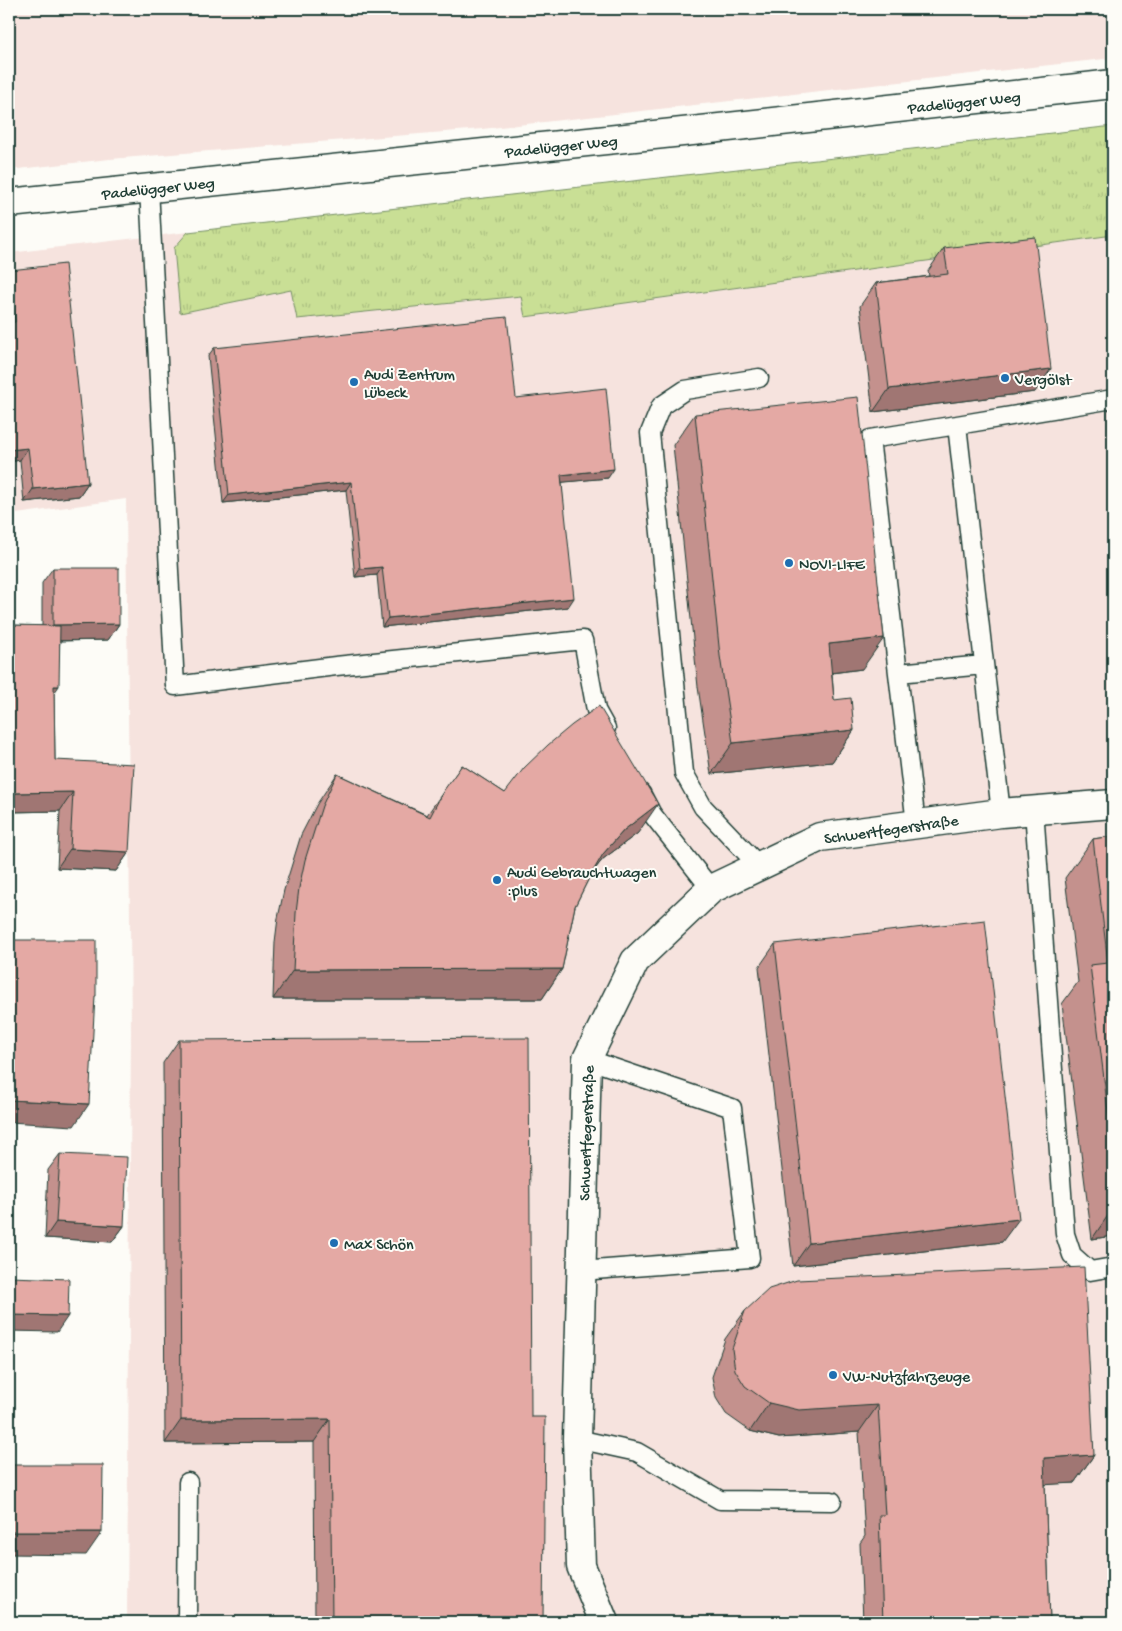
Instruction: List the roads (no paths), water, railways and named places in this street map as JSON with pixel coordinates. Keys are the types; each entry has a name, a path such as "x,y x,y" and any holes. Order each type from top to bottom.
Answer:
{"street":[{"name":"Padelügger Weg","path":"9,203 692,131 1113,84"},
{"name":"Schwertfegerstraße","path":"604,1622 581,1566 577,1438 587,1059 635,961 711,889 820,837 1001,813 1113,804"}],"lane":[{"path":"149,188 175,686 336,666 583,640 596,710 615,745"},
{"path":"759,378 685,390 661,406 650,433 684,773 703,808 759,866"},
{"path":"916,824 870,439 1113,399"},
{"path":"957,426 1001,813"},
{"path":"898,673 984,665"},
{"path":"634,780 652,814 711,889"},
{"path":"1034,810 1065,1234 1072,1255 1090,1270 1113,1267"},
{"path":"582,1271 750,1258 732,1108 587,1059"},
{"path":"577,1438 637,1452 720,1500 832,1501"},
{"path":"187,1622 188,1482"}],"place":[{"name":"Vergölst","path":"1005,378"},
{"name":"Audi Zentrum Lübeck","path":"354,382"},
{"name":"NOVI-LIFE","path":"789,563"},
{"name":"Audi Gebrauchtwagen :plus","path":"497,880"},
{"name":"Max Schön","path":"334,1243"},
{"name":"VW-Nutzfahrzeuge","path":"833,1375"}]}
